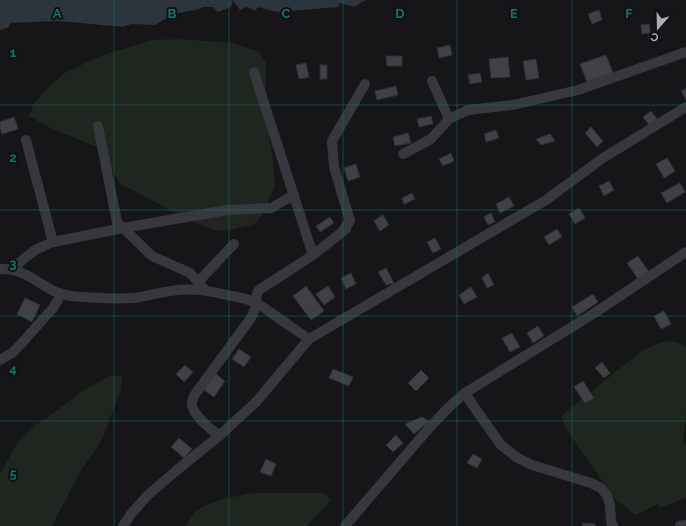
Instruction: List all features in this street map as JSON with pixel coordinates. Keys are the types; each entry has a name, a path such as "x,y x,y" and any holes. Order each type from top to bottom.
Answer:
{"street":[{"path":"403,154 431,139 449,119 468,110 513,105 578,90 686,52"},
{"path":"254,72 313,255"},
{"path":"432,81 449,119"},
{"path":"219,436 192,409 191,403 193,397 251,318 257,303 257,294 259,290 313,255 344,231 350,221 334,167 332,141 365,84"},
{"path":"123,526 131,514 147,496 219,436 256,402 309,339 546,200 603,158 686,107"},
{"path":"98,126 117,222 152,256 190,274 205,290"},
{"path":"26,140 53,242"},
{"path":"16,270 20,263 35,250 53,242 122,228 227,210 271,208 294,195"},
{"path":"198,282 234,244"},
{"path":"345,526 430,426 465,393 593,314 686,252"},
{"path":"0,269 16,270 60,294 114,298 147,296 192,289 246,298 257,303 309,339"},
{"path":"0,360 12,353 20,345 53,308 60,294"},
{"path":"465,393 501,446 516,457 532,465 591,483 601,488 607,495 610,505 611,522 613,526"},
{"path":"680,526 686,525"}],"shaded area":[{"path":"0,0 233,0 231,7 218,12 213,7 203,7 200,9 173,14 155,25 131,24 123,27 58,21 10,23 9,27 1,30"},
{"path":"233,0 366,0 354,7 340,3 338,7 277,12 258,7 255,11 247,7 240,10"},
{"path":"177,39 234,43 259,52 266,63 265,112 273,160 275,186 263,214 254,224 235,229 217,231 189,220 119,183 109,164 108,151 54,130 29,116 34,103 65,73 100,56 152,40"},
{"path":"672,341 683,345 686,348 686,413 683,442 686,445 686,498 658,508 660,503 636,515 615,499 566,429 561,416 639,353 661,342"},
{"path":"108,376 122,376 121,389 103,437 80,472 52,526 0,526 0,474 16,445 37,424 80,393"},
{"path":"253,493 323,493 331,500 307,526 185,526 194,513 206,505"}],"building":[{"path":"599,10 602,20 592,24 588,14"},
{"path":"649,24 650,33 642,34 641,25"},
{"path":"450,45 452,55 439,58 437,48"},
{"path":"606,55 613,73 587,82 580,64"},
{"path":"386,56 402,56 402,66 387,66"},
{"path":"508,57 510,77 491,78 489,59"},
{"path":"536,59 539,78 526,80 523,61"},
{"path":"306,63 309,77 299,79 296,65"},
{"path":"320,65 327,65 327,79 320,79"},
{"path":"480,73 482,82 470,84 468,75"},
{"path":"396,86 398,95 377,100 375,91"},
{"path":"686,89 686,100 681,91"},
{"path":"651,111 658,120 650,126 643,117"},
{"path":"431,116 433,124 419,127 417,119"},
{"path":"14,117 18,129 2,134 0,122"},
{"path":"591,127 603,141 597,147 585,133"},
{"path":"496,130 499,138 486,142 484,134"},
{"path":"408,133 411,143 395,146 393,137"},
{"path":"550,134 555,141 541,145 536,139"},
{"path":"451,153 454,161 443,166 439,159"},
{"path":"667,158 675,171 664,178 656,164"},
{"path":"356,164 360,177 348,181 344,168"},
{"path":"609,181 614,190 604,196 599,186"},
{"path":"680,183 685,192 667,203 661,193"},
{"path":"412,193 415,199 404,204 402,198"},
{"path":"509,197 514,206 500,213 496,204"},
{"path":"579,208 585,218 575,224 569,214"},
{"path":"491,213 495,222 488,225 484,217"},
{"path":"383,215 389,225 380,231 374,221"},
{"path":"330,217 334,223 320,232 316,226"},
{"path":"557,229 562,237 549,245 544,237"},
{"path":"435,238 441,249 433,253 427,242"},
{"path":"638,256 649,272 638,279 627,263"},
{"path":"386,268 394,283 386,285 378,272"},
{"path":"351,273 356,284 346,289 341,278"},
{"path":"488,273 494,285 487,288 482,278"},
{"path":"306,286 324,311 311,320 293,296"},
{"path":"328,286 335,297 324,305 316,294"},
{"path":"471,287 477,297 464,304 459,295"},
{"path":"593,294 598,302 577,316 572,307"},
{"path":"25,298 40,305 32,322 17,314"},
{"path":"664,311 671,324 661,329 654,316"},
{"path":"538,326 544,336 533,343 527,333"},
{"path":"512,333 520,347 510,352 502,338"},
{"path":"239,349 251,357 244,367 232,359"},
{"path":"602,362 610,373 604,378 595,368"},
{"path":"185,365 193,372 184,382 176,374"},
{"path":"333,369 353,377 349,386 329,378"},
{"path":"421,370 429,378 416,391 408,383"},
{"path":"216,374 225,381 214,397 204,390"},
{"path":"583,381 594,398 585,403 574,387"},
{"path":"422,417 429,421 414,434 405,424"},
{"path":"396,435 403,443 393,452 386,445"},
{"path":"179,438 192,449 184,458 171,447"},
{"path":"473,454 482,459 477,468 467,463"},
{"path":"266,459 276,464 271,476 260,472"},
{"path":"583,523 595,524 595,526 583,526"}]}
